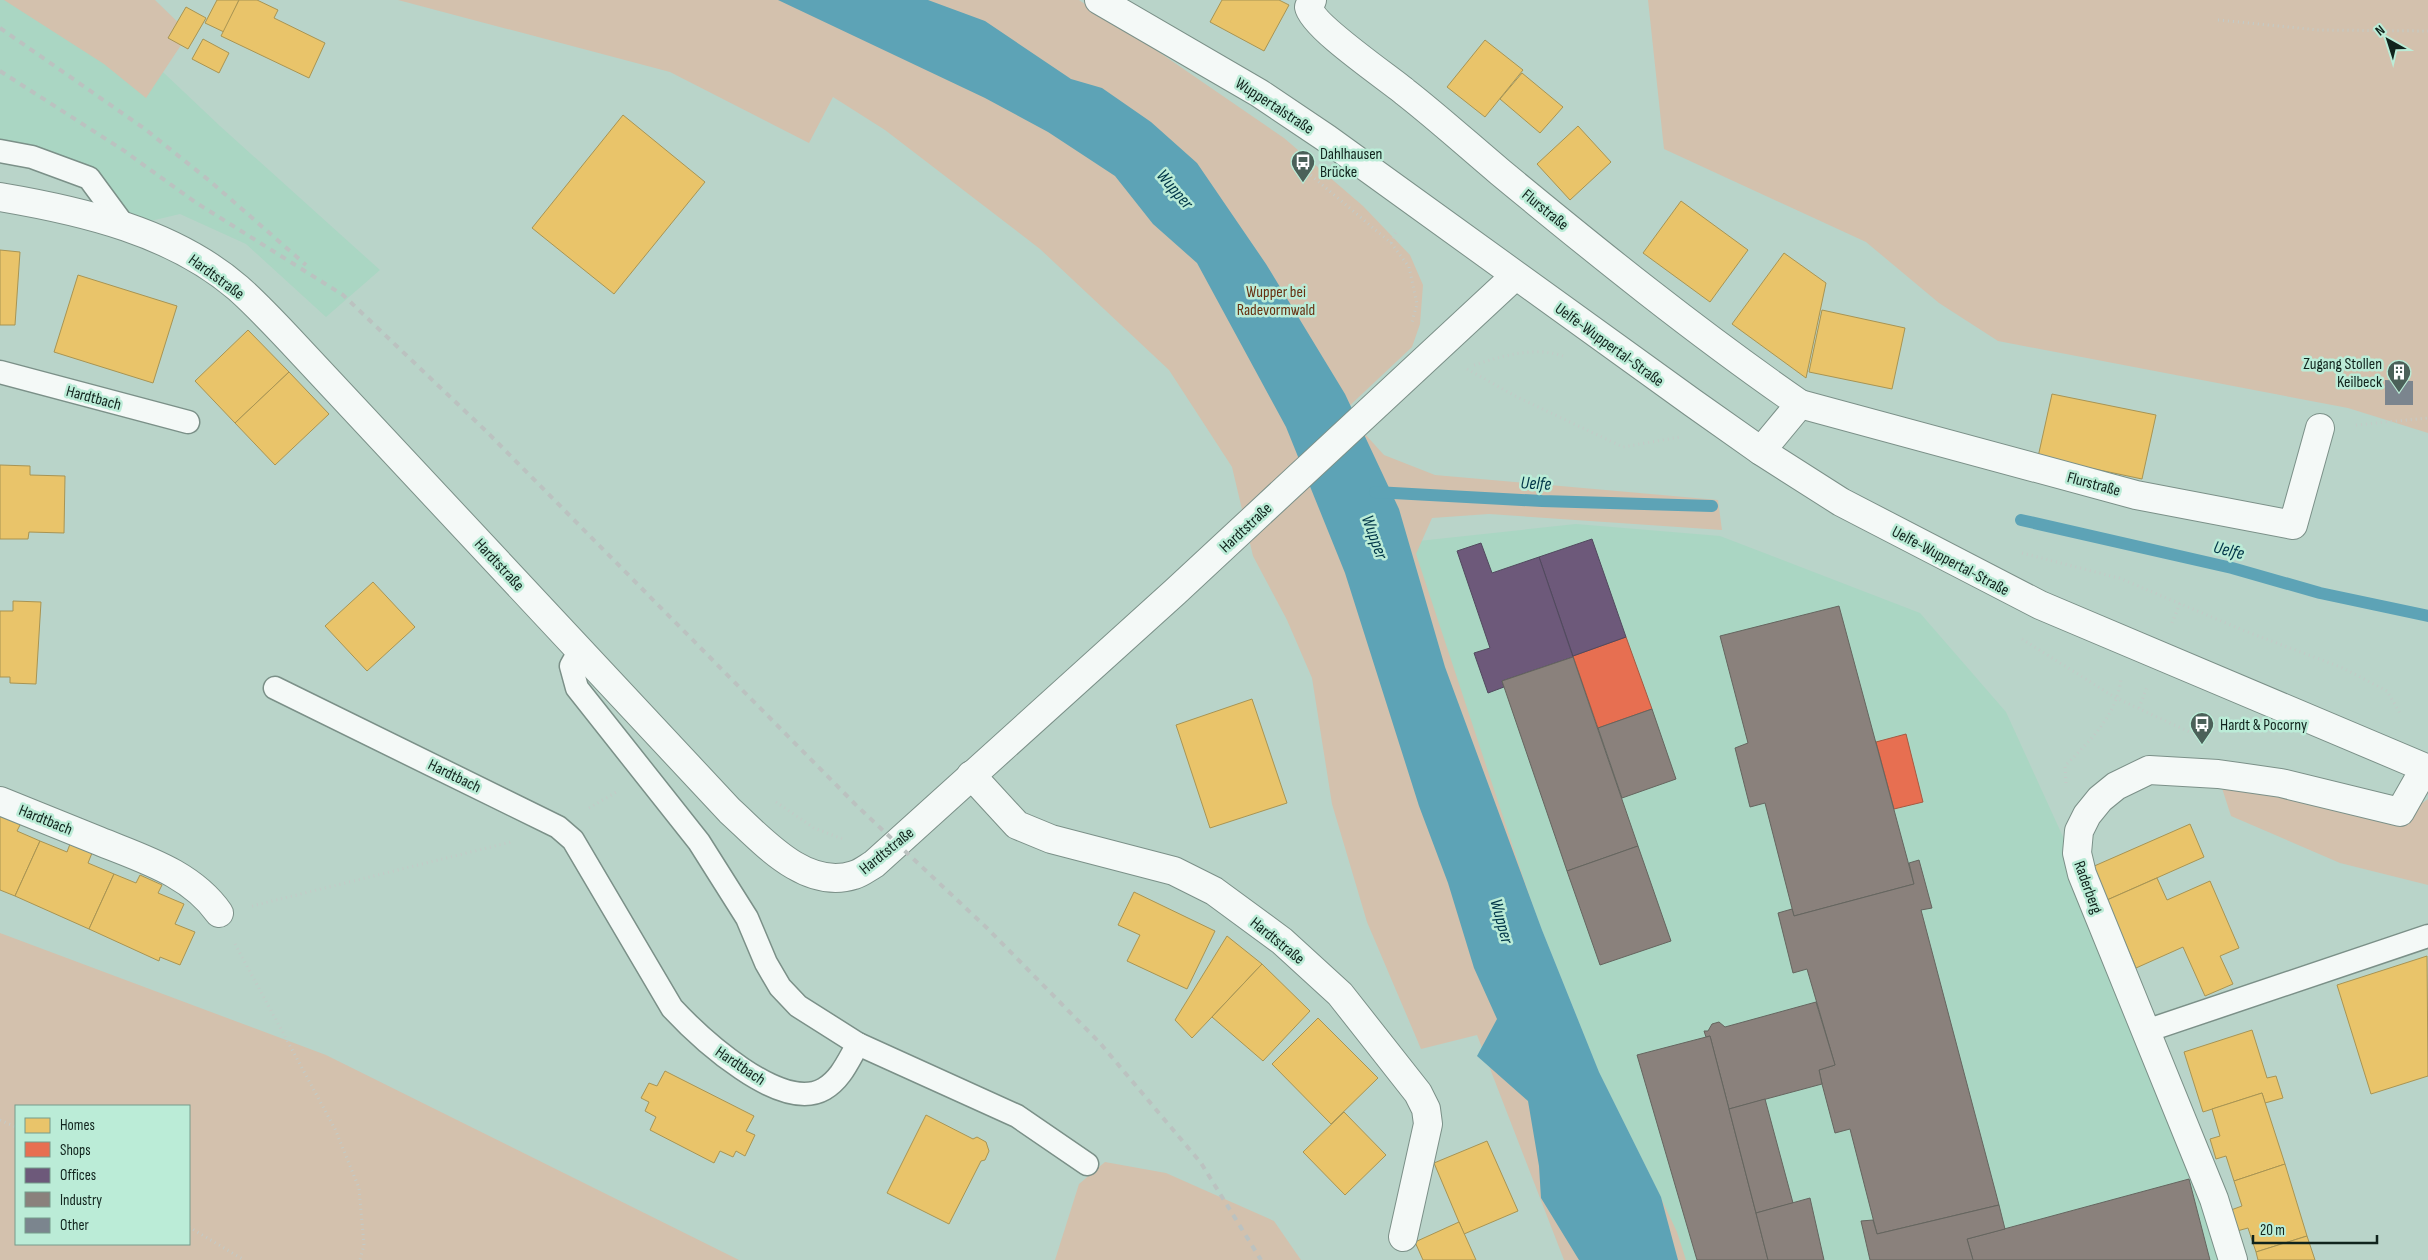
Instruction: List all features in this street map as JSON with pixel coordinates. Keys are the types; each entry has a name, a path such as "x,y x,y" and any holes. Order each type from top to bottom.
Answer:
{"main road":[{"name":"Wuppertalstraße","path":"1099,0 1259,94 1319,133 1457,230 1515,276"},
{"name":"Flurstraße","path":"1312,0 1309,8 1313,17 1338,40 1422,105 1623,273 1744,365 1800,404 2136,495 2293,525 2320,428"},
{"name":"Hardtstraße","path":"0,197 55,208 125,227 182,251 238,288 303,354 730,811 782,856 812,874 832,878 843,878 863,871 874,864 1175,592 1515,276"},
{"name":"Uelfe-Wuppertal-Straße","path":"1515,276 1761,451 1841,502 1982,577 2125,643 2426,769"},
{"path":"1761,451 1800,404"},
{"name":"Raderberg","path":"2233,1260 2214,1199 2082,874 2077,853 2079,831 2087,815 2100,799 2134,775 2149,770 2218,774 2281,782 2400,812 2426,769"},
{"name":"Hardtstraße","path":"972,775 1017,825 1051,840 1174,871 1214,891 1282,941 1340,994 1418,1093 1426,1109 1428,1124 1403,1237"},
{"name":"Hardtbach","path":"0,801 163,867 196,888 210,900 219,913"}],"lane":[{"path":"0,151 32,157 88,178 125,227"},
{"name":"Hardtbach","path":"0,372 188,422"},
{"path":"580,650 571,666 577,688 704,850 747,918 766,963 780,988 798,1006 858,1044 1017,1116 1087,1164"},
{"name":"Hardtbach","path":"275,688 558,827 573,840 672,1008 693,1030 737,1066 765,1083 801,1094 822,1090 839,1077 858,1044"},
{"path":"2146,1032 2428,936"}],"path":[{"path":"2218,20 2318,30 2428,31"},
{"path":"1303,168 1391,243 1409,267 1417,304 1412,323"},
{"path":"1465,368 1541,410 1622,447 1684,437"},
{"path":"2320,428 2428,418"},
{"path":"2087,815 2065,782 2065,766 2106,721 2120,690 2125,643"},
{"path":"360,1260 364,1245 359,1188 335,1129 274,1019 219,913 548,832 646,775"},
{"path":"769,797 814,828 847,841"},
{"path":"0,1120 15,1127"},
{"path":"190,1228 244,1260"}],"shaded area":[{"path":"0,0 76,0 109,21 220,126 380,270 326,317 246,244 180,214 125,227 89,178 0,151"},
{"path":"1576,524 1720,536 1920,613 2006,712 2080,874 2231,1260 1678,1260 1661,1197 1599,1072 1542,930 1504,826 1409,542"}],"green space":[{"path":"4,0 155,0 189,33 146,98 104,64"},
{"name":"Wupper bei Radevormwald","path":"398,0 1079,0 1085,4 1086,2 1284,138 1363,206 1410,255 1423,285 1420,324 1412,347 1344,411 1384,455 1435,475 1718,500 1722,530 1489,514 1432,518 1416,554 1582,1055 1661,1198 1677,1232 1686,1260 1564,1260 1477,1035 1421,1049 1367,922 1332,804 1312,678 1287,620 1253,556 1232,467 1169,370 1040,249 885,130 833,97 809,143 670,72"},
{"path":"1648,0 2428,0 2428,433 2348,408 1998,341 1939,303 1866,242 1664,149"},
{"path":"2221,785 2395,822 2428,799 2428,885 2340,863 2231,816"},
{"path":"0,933 326,1055 739,1260 0,1260"},
{"path":"1105,1162 1166,1173 1274,1221 1301,1260 1055,1260 1079,1184"}],"water":[{"name":"Wupper","path":"778,0 928,0 985,21 1071,79 1102,88 1151,122 1197,163 1266,264 1345,394 1399,509 1445,667 1542,930 1599,1072 1661,1197 1678,1260 1579,1260 1541,1198 1539,1166 1528,1101 1477,1056 1497,1019 1474,968 1448,883 1419,806 1345,573 1286,427 1197,263 1153,224 1115,176 1048,132 985,98"}],"building: Homes":[{"path":"217,0 239,0 224,32 205,23"},
{"path":"239,0 257,0 278,10 274,18 325,43 309,78 221,36"},
{"path":"1222,0 1279,0 1289,5 1264,51 1210,22"},
{"path":"186,7 206,18 188,49 168,38"},
{"path":"203,39 229,53 219,73 192,59"},
{"path":"1485,40 1523,70 1485,117 1447,87"},
{"path":"1522,73 1563,107 1540,133 1500,99"},
{"path":"623,115 705,182 614,294 532,228"},
{"path":"1578,126 1611,162 1570,200 1537,164"},
{"path":"1681,201 1748,250 1710,302 1643,253"},
{"path":"0,250 20,252 15,325 0,325"},
{"path":"1784,253 1826,283 1806,378 1732,324"},
{"path":"78,275 177,306 153,383 54,352"},
{"path":"1822,310 1905,328 1892,389 1809,372"},
{"path":"248,330 289,372 235,423 195,381"},
{"path":"289,372 329,414 275,465 235,423"},
{"path":"2052,394 2156,415 2142,479 2038,457"},
{"path":"0,465 30,466 30,475 65,476 64,533 29,532 28,539 0,539"},
{"path":"373,582 415,627 367,671 325,626"},
{"path":"13,601 41,602 36,684 10,683 10,677 0,677 0,611 13,611"},
{"path":"1252,699 1287,803 1210,828 1176,725"},
{"path":"0,814 21,823 17,831 40,841 15,896 0,890"},
{"path":"2190,824 2204,857 2107,900 2092,867"},
{"path":"40,841 67,852 70,844 92,853 88,863 114,874 89,929 15,896"},
{"path":"114,874 136,883 140,875 162,885 158,893 184,904 175,924 195,932 180,965 160,957 159,961 89,929"},
{"path":"2157,878 2167,900 2210,881 2239,948 2220,956 2233,984 2205,996 2183,947 2136,968 2107,900"},
{"path":"1134,892 1215,931 1187,989 1127,961 1140,935 1118,925"},
{"path":"1227,936 1262,964 1192,1038 1175,1020"},
{"path":"2427,956 2428,1076 2371,1094 2337,985"},
{"path":"1262,964 1310,1011 1263,1061 1212,1017"},
{"path":"1318,1018 1378,1078 1331,1124 1272,1064"},
{"path":"2252,1030 2267,1078 2276,1076 2283,1098 2265,1103 2262,1093 2203,1112 2184,1052"},
{"path":"665,1071 754,1116 746,1131 755,1135 745,1156 736,1151 733,1157 720,1151 714,1163 650,1130 656,1117 645,1111 649,1102 641,1098 649,1083 657,1086"},
{"path":"2262,1093 2285,1164 2234,1181 2226,1156 2216,1159 2210,1139 2220,1136 2212,1109"},
{"path":"1344,1112 1386,1155 1345,1195 1303,1152"},
{"path":"926,1115 973,1139 977,1137 986,1142 989,1151 985,1160 981,1161 949,1224 887,1193"},
{"path":"1487,1141 1518,1211 1464,1234 1434,1163"},
{"path":"2285,1164 2307,1236 2256,1252 2248,1228 2237,1231 2231,1210 2242,1206 2234,1181"},
{"path":"1459,1222 1476,1260 1423,1260 1415,1242"},
{"path":"2307,1236 2315,1260 2258,1260 2256,1252"}],"building: Shops":[{"path":"1626,637 1652,709 1598,728 1573,656"},
{"path":"1906,734 1923,802 1894,809 1876,742"}],"building: Offices":[{"path":"1592,539 1626,637 1573,656 1539,557"},
{"path":"1481,543 1492,573 1539,557 1573,657 1502,681 1504,687 1488,693 1474,653 1490,648 1457,551"}],"building: Industry":[{"path":"1839,606 1914,884 1794,916 1765,803 1750,807 1735,748 1748,743 1720,636"},
{"path":"1573,657 1638,846 1567,871 1502,681"},
{"path":"1652,709 1676,779 1622,798 1598,728"},
{"path":"1638,846 1671,941 1600,965 1567,871"},
{"path":"1919,860 1932,908 1921,910 1999,1205 1877,1234 1850,1129 1835,1133 1822,1084 1819,1070 1835,1065 1807,969 1793,973 1778,913 1792,909 1794,916 1914,884 1909,863"},
{"path":"1816,1002 1835,1065 1819,1070 1822,1084 1729,1109 1710,1036 1706,1037 1704,1031 1708,1031 1712,1024 1719,1022 1725,1027"},
{"path":"1710,1036 1768,1260 1697,1260 1637,1055"},
{"path":"1765,1099 1793,1203 1756,1213 1729,1109"},
{"path":"2189,1179 2210,1260 1973,1260 1967,1239"},
{"path":"1810,1198 1824,1260 1768,1260 1756,1213"},
{"path":"1999,1205 2005,1229 1967,1239 1973,1260 1870,1260 1861,1221 1873,1220 1877,1234"}],"building: Other":[{"name":"Zugang Stollen Keilbeck","path":"2385,380 2413,381 2413,405 2385,405"}],"waterway":[{"name":"Uelfe","path":"1375,492 1542,501 1712,506"},
{"name":"Uelfe","path":"2021,520 2232,568 2320,593 2428,616"}],"railway":[{"path":"0,28 145,129 211,182 306,265"},
{"path":"0,71 123,150 195,202 343,295 486,431 857,806 988,929 1100,1043 1201,1163 1261,1260"}],"place":[{"name":"Dahlhausen Brücke","path":"1303,183"},
{"name":"Zugang Stollen Keilbeck","path":"2399,393"},
{"name":"Hardt & Pocorny","path":"2202,745"}]}
